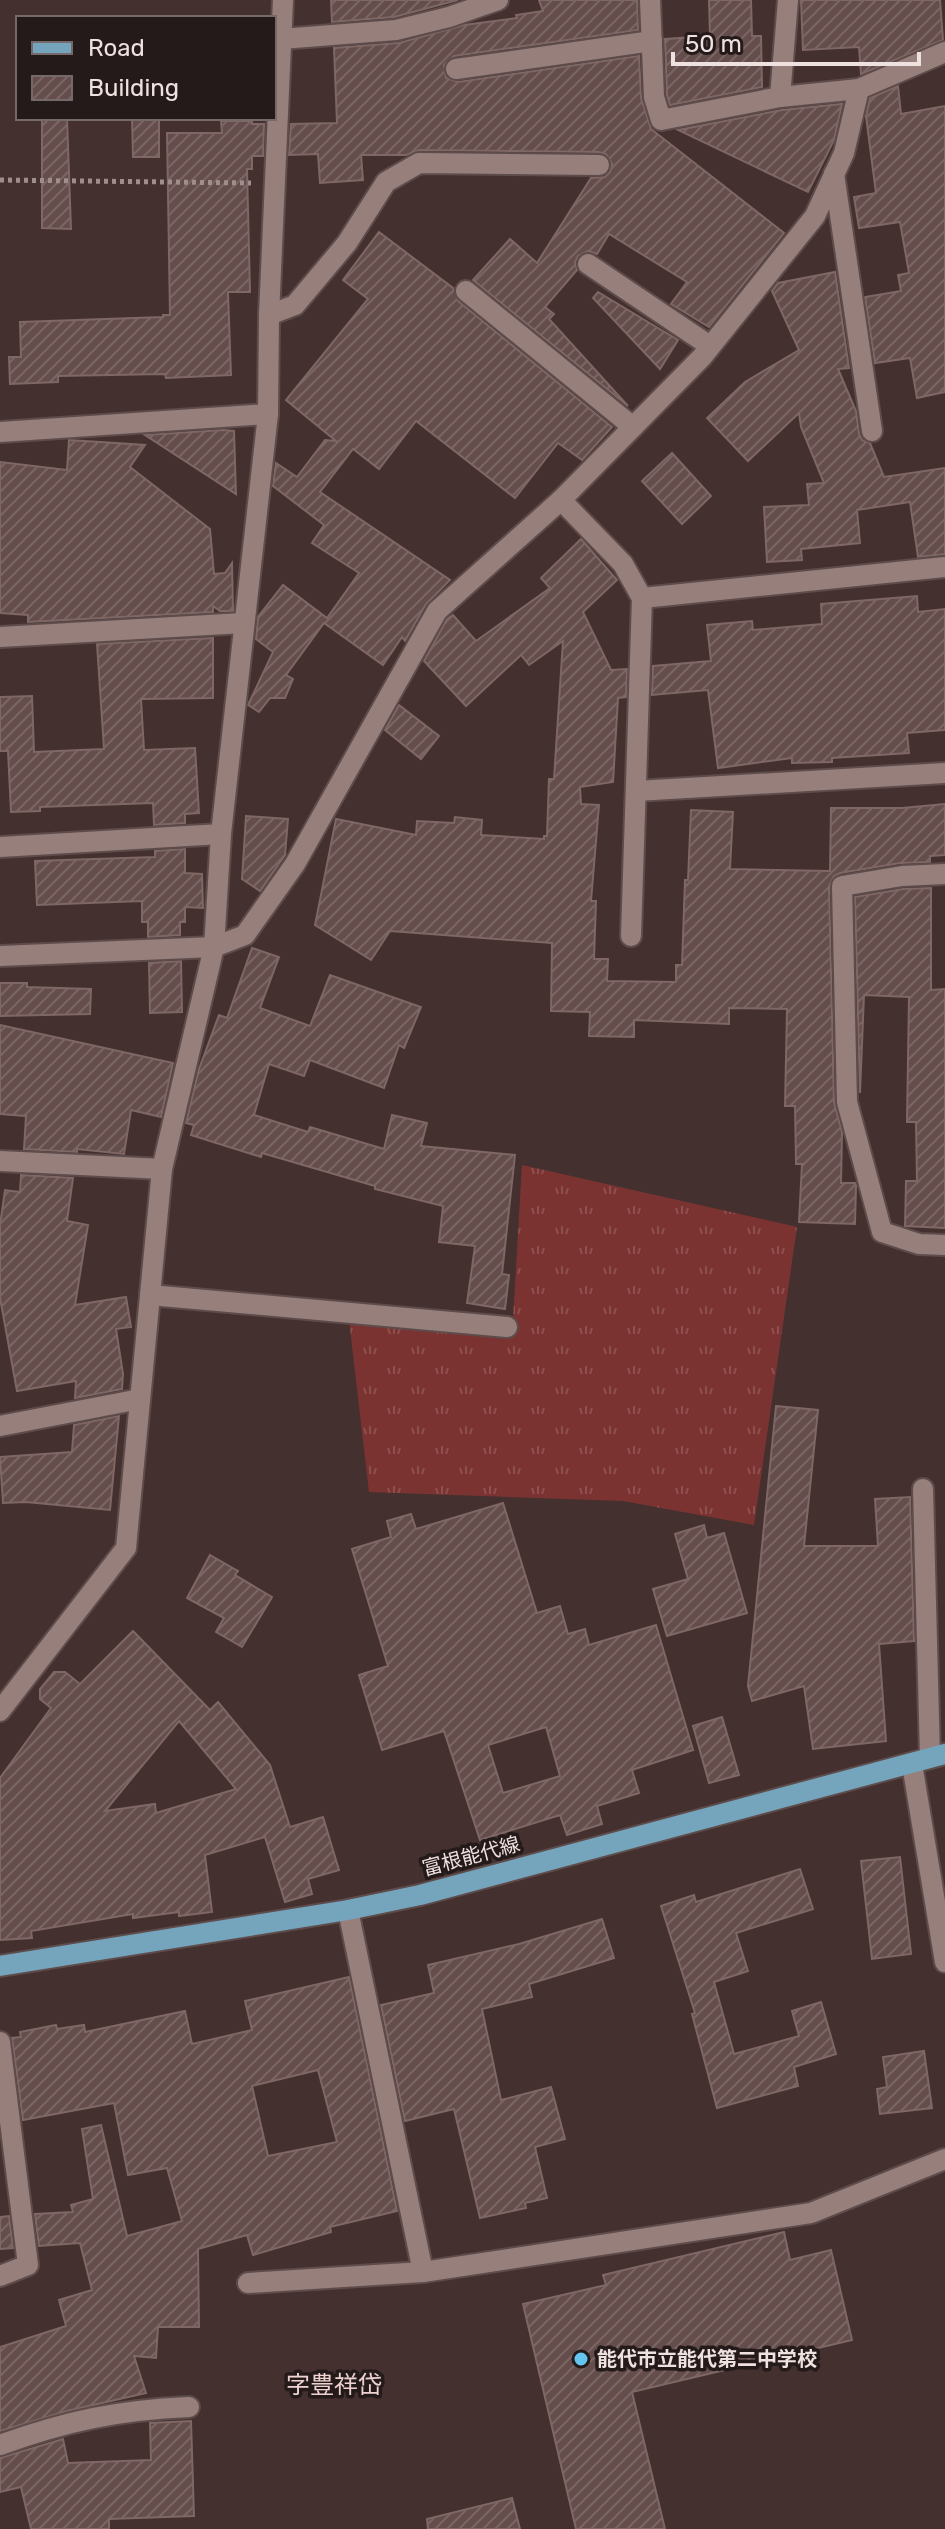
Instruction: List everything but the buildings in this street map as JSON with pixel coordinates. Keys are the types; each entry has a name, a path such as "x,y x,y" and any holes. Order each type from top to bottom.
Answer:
{"main road":[{"name":"富根能代線","path":"0,1966 348,1910 420,1895 929,1758"}],"street":[{"path":"0,1711 126,1548 162,1169 214,947 221,834 268,414 269,315 283,0"},
{"path":"281,39 396,30 449,17 498,0"},
{"path":"650,0 654,97 661,120 780,97 859,89 945,52"},
{"path":"780,97 788,0"},
{"path":"456,69 652,41"},
{"path":"0,956 214,947 245,935 295,864 437,611 561,500 633,427 710,346 815,216 844,153 859,89"},
{"path":"269,315 295,305 347,243 386,182 419,163 599,165"},
{"path":"834,174 872,431"},
{"path":"588,264 710,346"},
{"path":"466,291 633,427"},
{"path":"0,432 268,414"},
{"path":"561,500 623,564 642,598 631,936"},
{"path":"642,598 945,567"},
{"path":"0,637 243,623"},
{"path":"636,791 945,773"},
{"path":"0,847 221,834"},
{"path":"945,874 858,881 842,886 847,1102 882,1232 919,1244 945,1245"},
{"path":"0,1161 162,1169"},
{"path":"150,1295 507,1327"},
{"path":"0,1426 140,1399"},
{"path":"923,1489 929,1758 945,1962"},
{"path":"348,1910 423,2272"},
{"path":"0,2042 28,2265 0,2276"},
{"path":"248,2283 423,2272 811,2213 945,2159"},
{"path":"0,2445 81,2419 140,2409 189,2407"}],"path":[{"path":"0,180 274,183"}],"green space":[{"path":"522,1165 797,1227 754,1525 623,1501 369,1492 349,1320 512,1336"}],"place":[{"name":"能代市立能代第二中学校","path":"581,2359"}],"district":[{"name":"字豊祥岱","path":"334,2385"}]}
